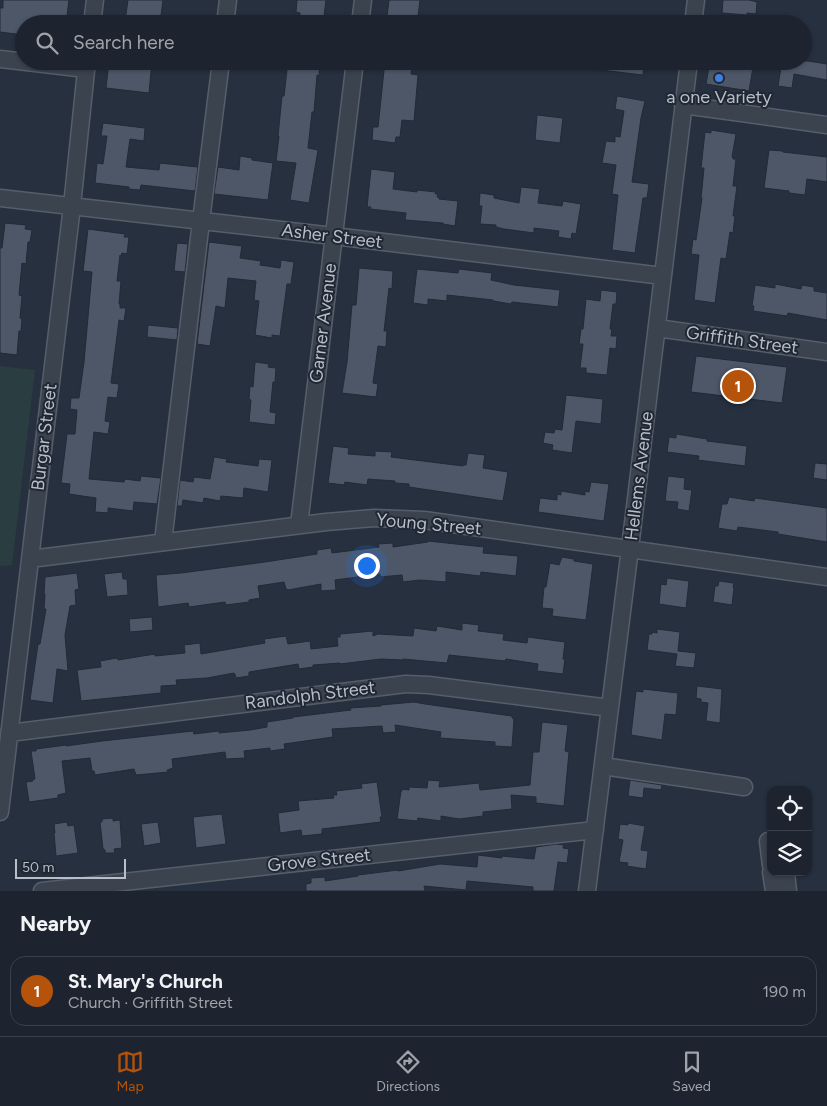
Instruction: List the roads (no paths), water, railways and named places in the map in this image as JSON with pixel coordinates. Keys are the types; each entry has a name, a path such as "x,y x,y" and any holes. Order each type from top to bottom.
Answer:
{"street":[{"path":"93,15 95,0"},
{"path":"226,15 228,0"},
{"path":"361,15 363,0"},
{"path":"694,15 696,0"},
{"path":"0,59 15,60"},
{"name":"Burgar Street","path":"0,812 86,70"},
{"path":"164,542 220,70"},
{"name":"Garner Avenue","path":"298,525 354,70"},
{"name":"Hellems Avenue","path":"587,891 688,70"},
{"path":"684,105 827,125"},
{"name":"Asher Street","path":"0,198 663,276"},
{"name":"Griffith Street","path":"657,328 827,352"},
{"name":"Young Street","path":"30,559 298,525 374,518 424,520 827,577"},
{"name":"Randolph Street","path":"9,733 406,684 429,685 610,708"},
{"path":"603,766 744,786"},
{"name":"Grove Street","path":"42,891 595,830"},
{"path":"772,876 774,891"},
{"path":"786,876 788,891"}],"place":[{"name":"a one Variety","path":"719,78"},
{"name":"St. Mary's Church","path":"738,386"}]}
